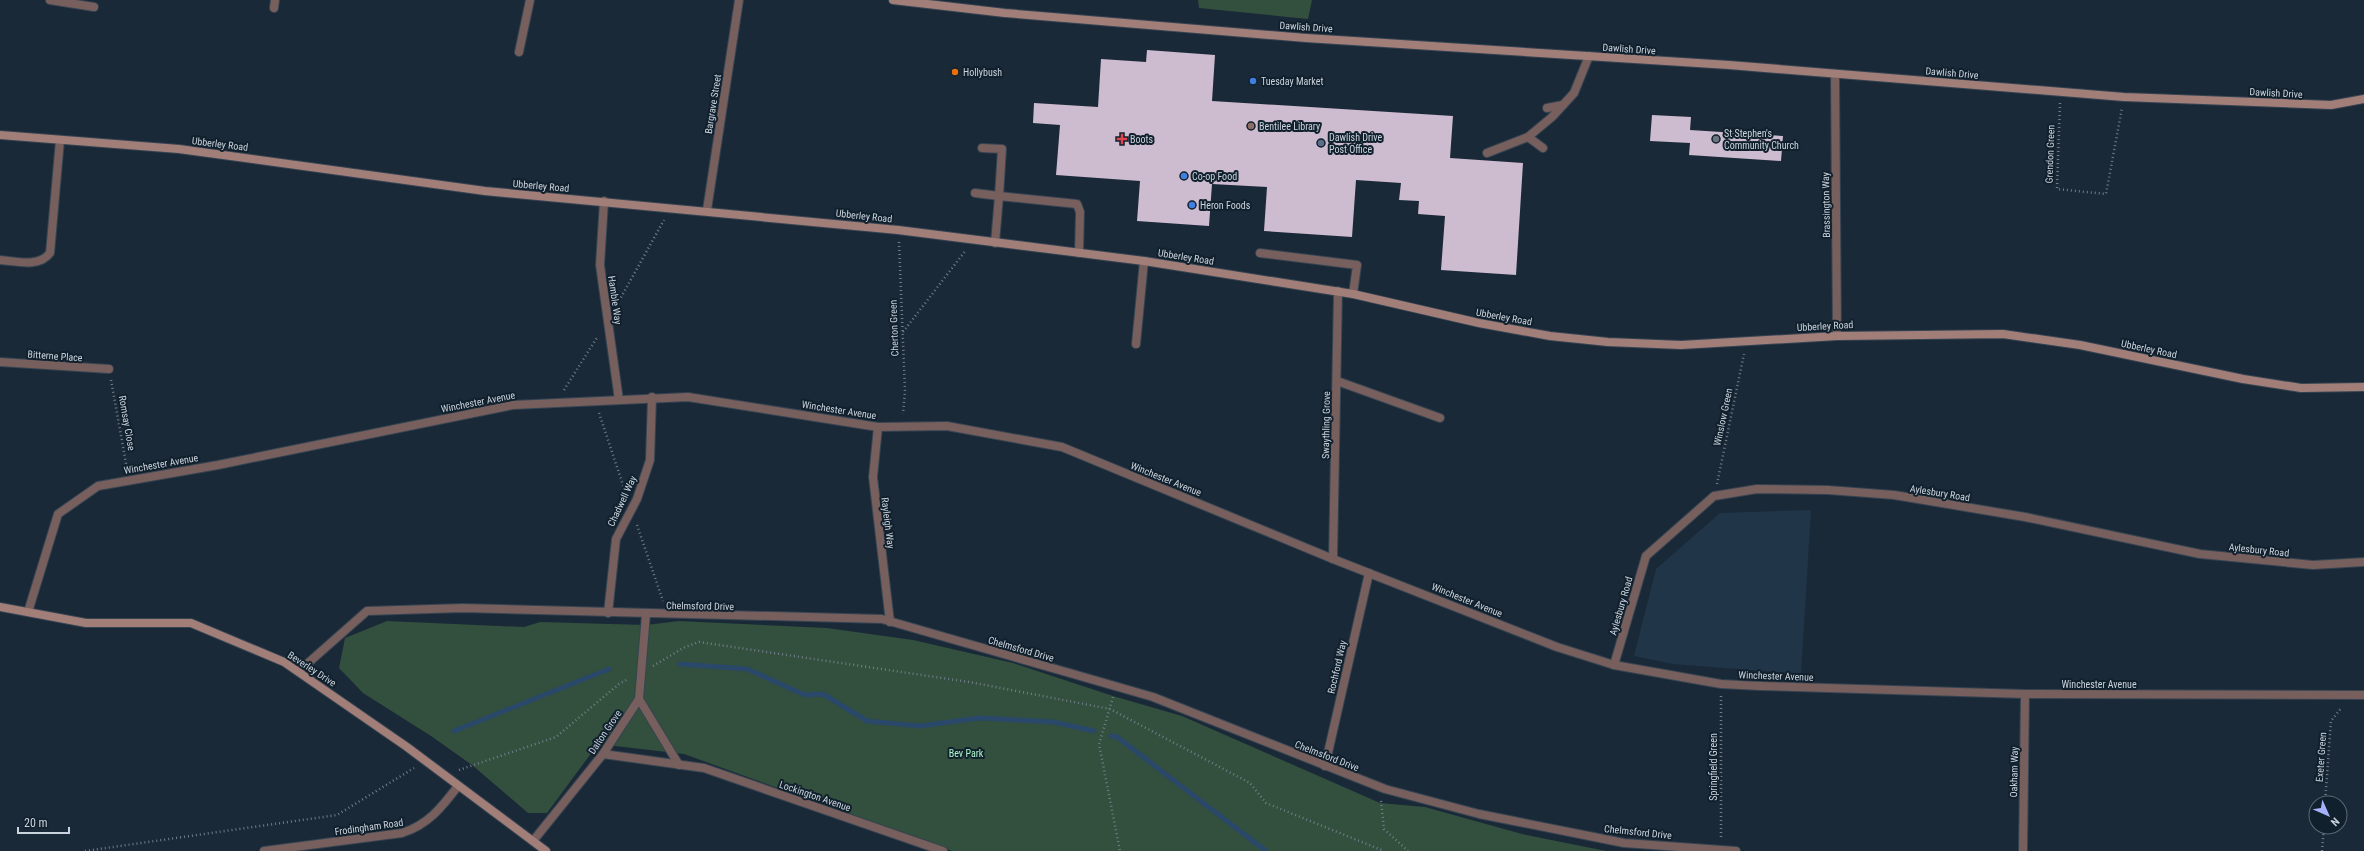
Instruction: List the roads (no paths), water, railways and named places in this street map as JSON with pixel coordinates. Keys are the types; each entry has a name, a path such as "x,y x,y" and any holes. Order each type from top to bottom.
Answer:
{"street":[{"path":"50,0 94,7"},
{"path":"518,52 530,0"},
{"name":"Bargrave Street","path":"707,210 739,0"},
{"name":"Dawlish Drive","path":"893,0 1005,13 1203,29 1834,74 2124,97 2331,105 2364,99"},
{"path":"1487,153 1528,137 1563,105 1574,93 1589,56"},
{"name":"Brassington Way","path":"1834,74 1837,336"},
{"path":"1547,108 1563,105"},
{"name":"Ubberley Road","path":"0,135 179,149 485,191 707,210 898,230 973,241 1144,261 1353,294 1479,323 1594,341 1681,345 1837,336 2003,334 2080,345 2243,379 2301,388 2364,387"},
{"path":"1528,137 1543,148"},
{"path":"0,260 38,262 45,260 50,253 60,140"},
{"path":"982,148 1002,149 996,243"},
{"path":"975,193 1077,204 1080,212 1079,253"},
{"name":"Hamble Way","path":"604,201 600,265 619,400"},
{"path":"1260,253 1358,265 1353,294"},
{"path":"1136,344 1144,261"},
{"name":"Swaythling Grove","path":"1333,559 1338,292"},
{"name":"Bitterne Place","path":"0,362 109,369"},
{"path":"1337,381 1440,418"},
{"name":"Winchester Avenue","path":"28,612 58,514 98,486 218,465 513,405 688,396 878,427 903,425 947,426 1062,447 1333,559 1557,647 1614,665 1721,684 2025,694 2364,695"},
{"name":"Chadwell Way","path":"608,613 616,539 637,499 650,460 652,397"},
{"name":"Rayleigh Way","path":"878,427 873,477 890,622"},
{"name":"Aylesbury Road","path":"1614,665 1646,556 1714,496 1757,489 1828,490 1894,496 2025,518 2200,554 2313,565 2364,562"},
{"name":"Rochford Way","path":"1324,766 1369,572"},
{"name":"Beverley Drive","path":"0,607 86,623 191,623 284,662 299,671 425,761 546,851"},
{"name":"Chelmsford Drive","path":"299,671 366,611 463,608 882,619 1153,697 1384,789 1478,814 1624,843 1736,851"},
{"name":"Dalton Grove","path":"533,841 603,754 639,699 646,614"},
{"name":"Oakham Way","path":"2023,851 2025,694"},
{"path":"639,699 679,765"},
{"name":"Lockington Avenue","path":"603,754 704,768 943,851"},
{"name":"Frodingham Road","path":"268,851 412,830 431,818 458,786"}],"waterway":[{"path":"680,664 747,669 805,695 823,694 867,721 920,726 979,718 1053,722 1094,731"},
{"path":"454,731 609,669"},
{"path":"1111,736 1117,737 1266,851"}],"place":[{"name":"Hollybush","path":"955,72"},
{"name":"Tuesday Market","path":"1253,81"},
{"name":"Bentilee Library","path":"1251,126"},
{"name":"Boots","path":"1122,139"},
{"name":"St Stephen's Community Church","path":"1716,139"},
{"name":"Dawlish Drive Post Office","path":"1321,143"},
{"name":"Co-op Food","path":"1184,176"},
{"name":"Heron Foods","path":"1192,205"}],"park label":[{"name":"Bev Park","path":"966,753"}]}
